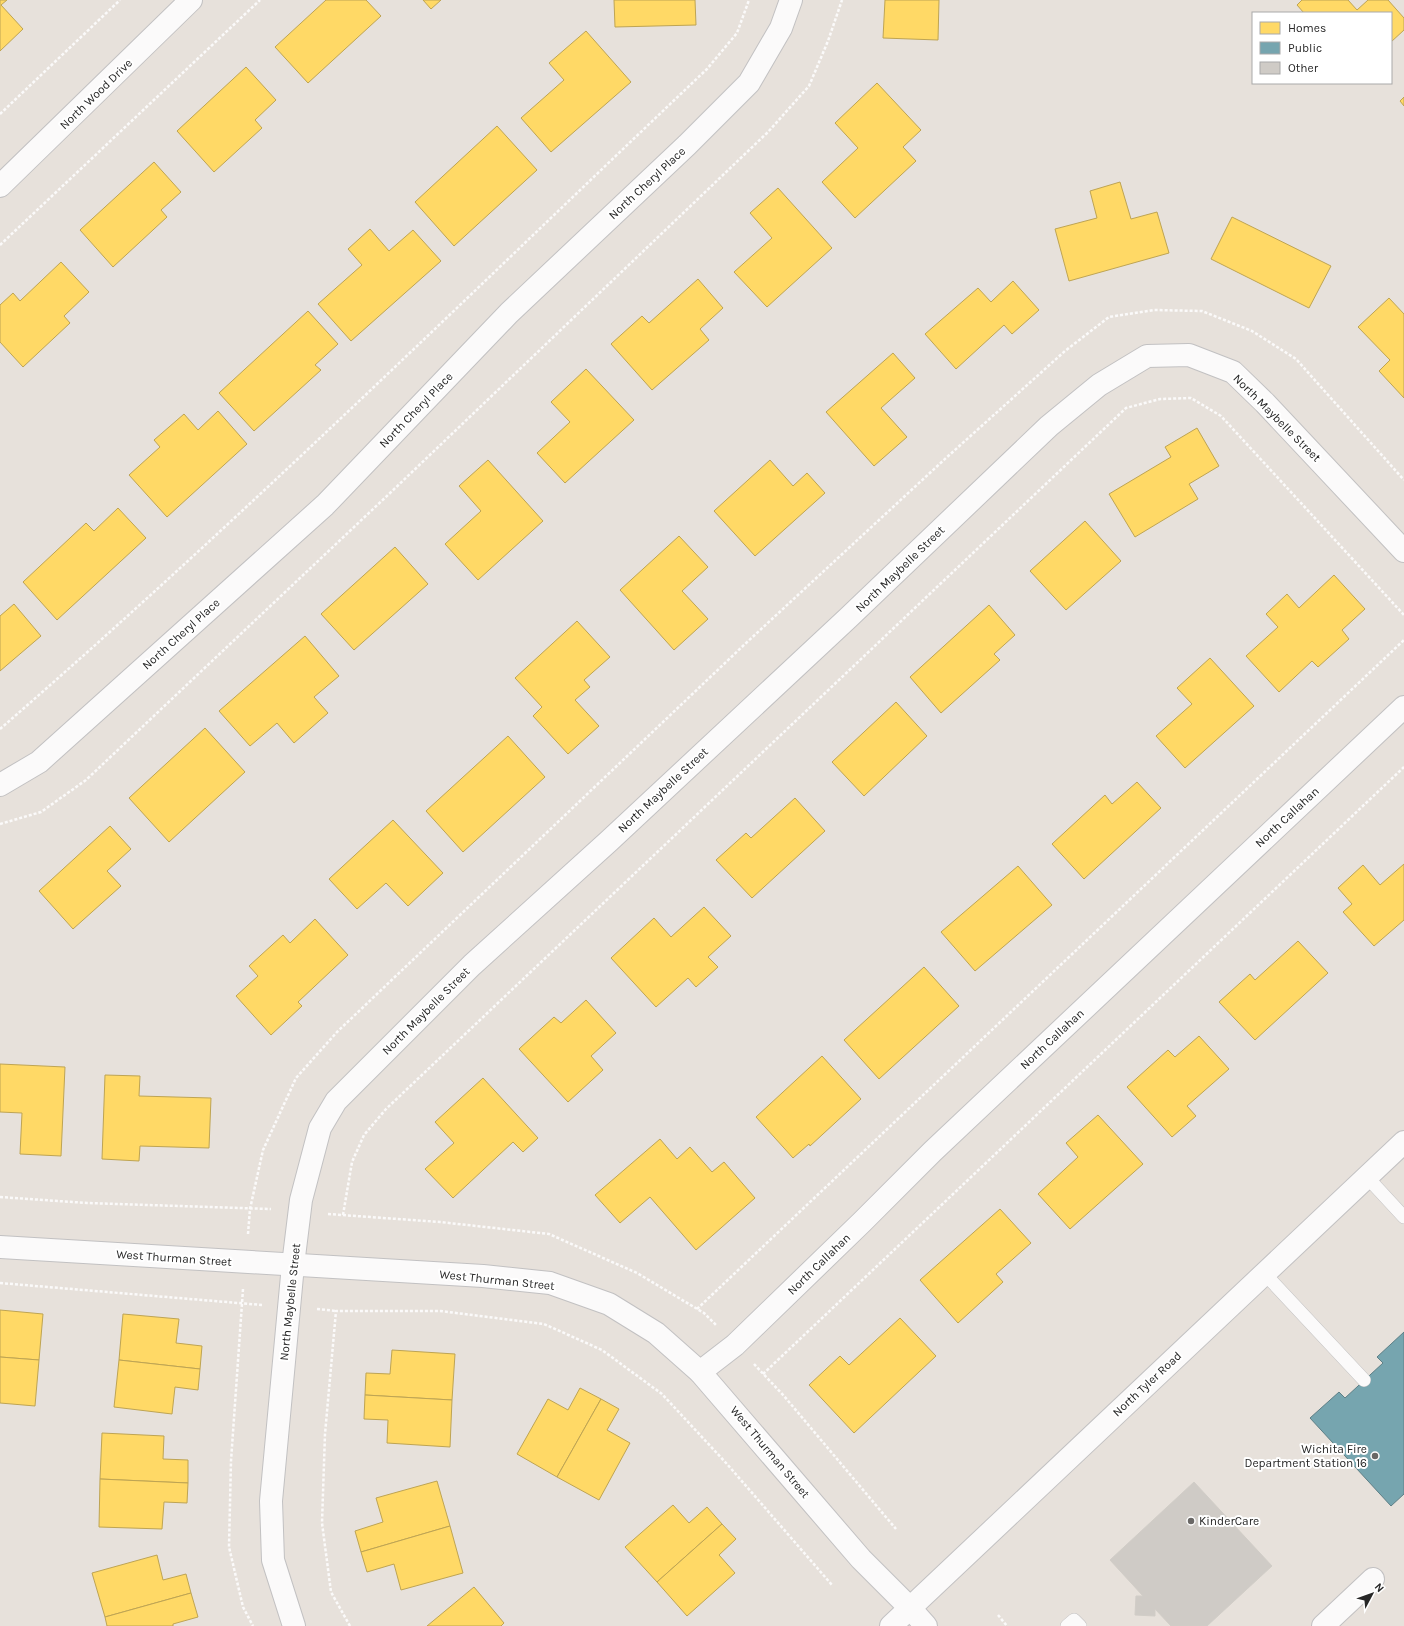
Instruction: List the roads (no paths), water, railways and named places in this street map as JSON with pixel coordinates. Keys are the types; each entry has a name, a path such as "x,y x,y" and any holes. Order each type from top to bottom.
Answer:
{"street":[{"name":"North Wood Drive","path":"0,186 191,0"},
{"name":"North Cheryl Place","path":"0,784 39,762 325,505 508,313 681,150 749,83 782,28 791,0"},
{"name":"North Maybelle Street","path":"294,1626 273,1560 271,1501 293,1265 301,1200 320,1128 336,1101 472,964 609,841 836,629 1048,426 1099,385 1147,356 1189,355 1233,372 1265,403 1404,551"},
{"name":"North Callahan","path":"700,1372 735,1345 933,1151 1404,707"},
{"name":"North Tyler Road","path":"891,1626 1404,1142"},
{"name":"West Thurman Street","path":"0,1247 483,1276 550,1283 609,1304 656,1333 700,1372 861,1560 910,1608 926,1626"},
{"path":"1322,1626 1373,1578"}],"lane":[{"path":"1367,1177 1404,1216"},
{"path":"1264,1273 1364,1380"},
{"path":"1067,1626 1074,1620 1080,1626"}],"place":[{"name":"Wichita Fire Department Station 16","path":"1375,1456"},
{"name":"KinderCare","path":"1191,1521"}]}
